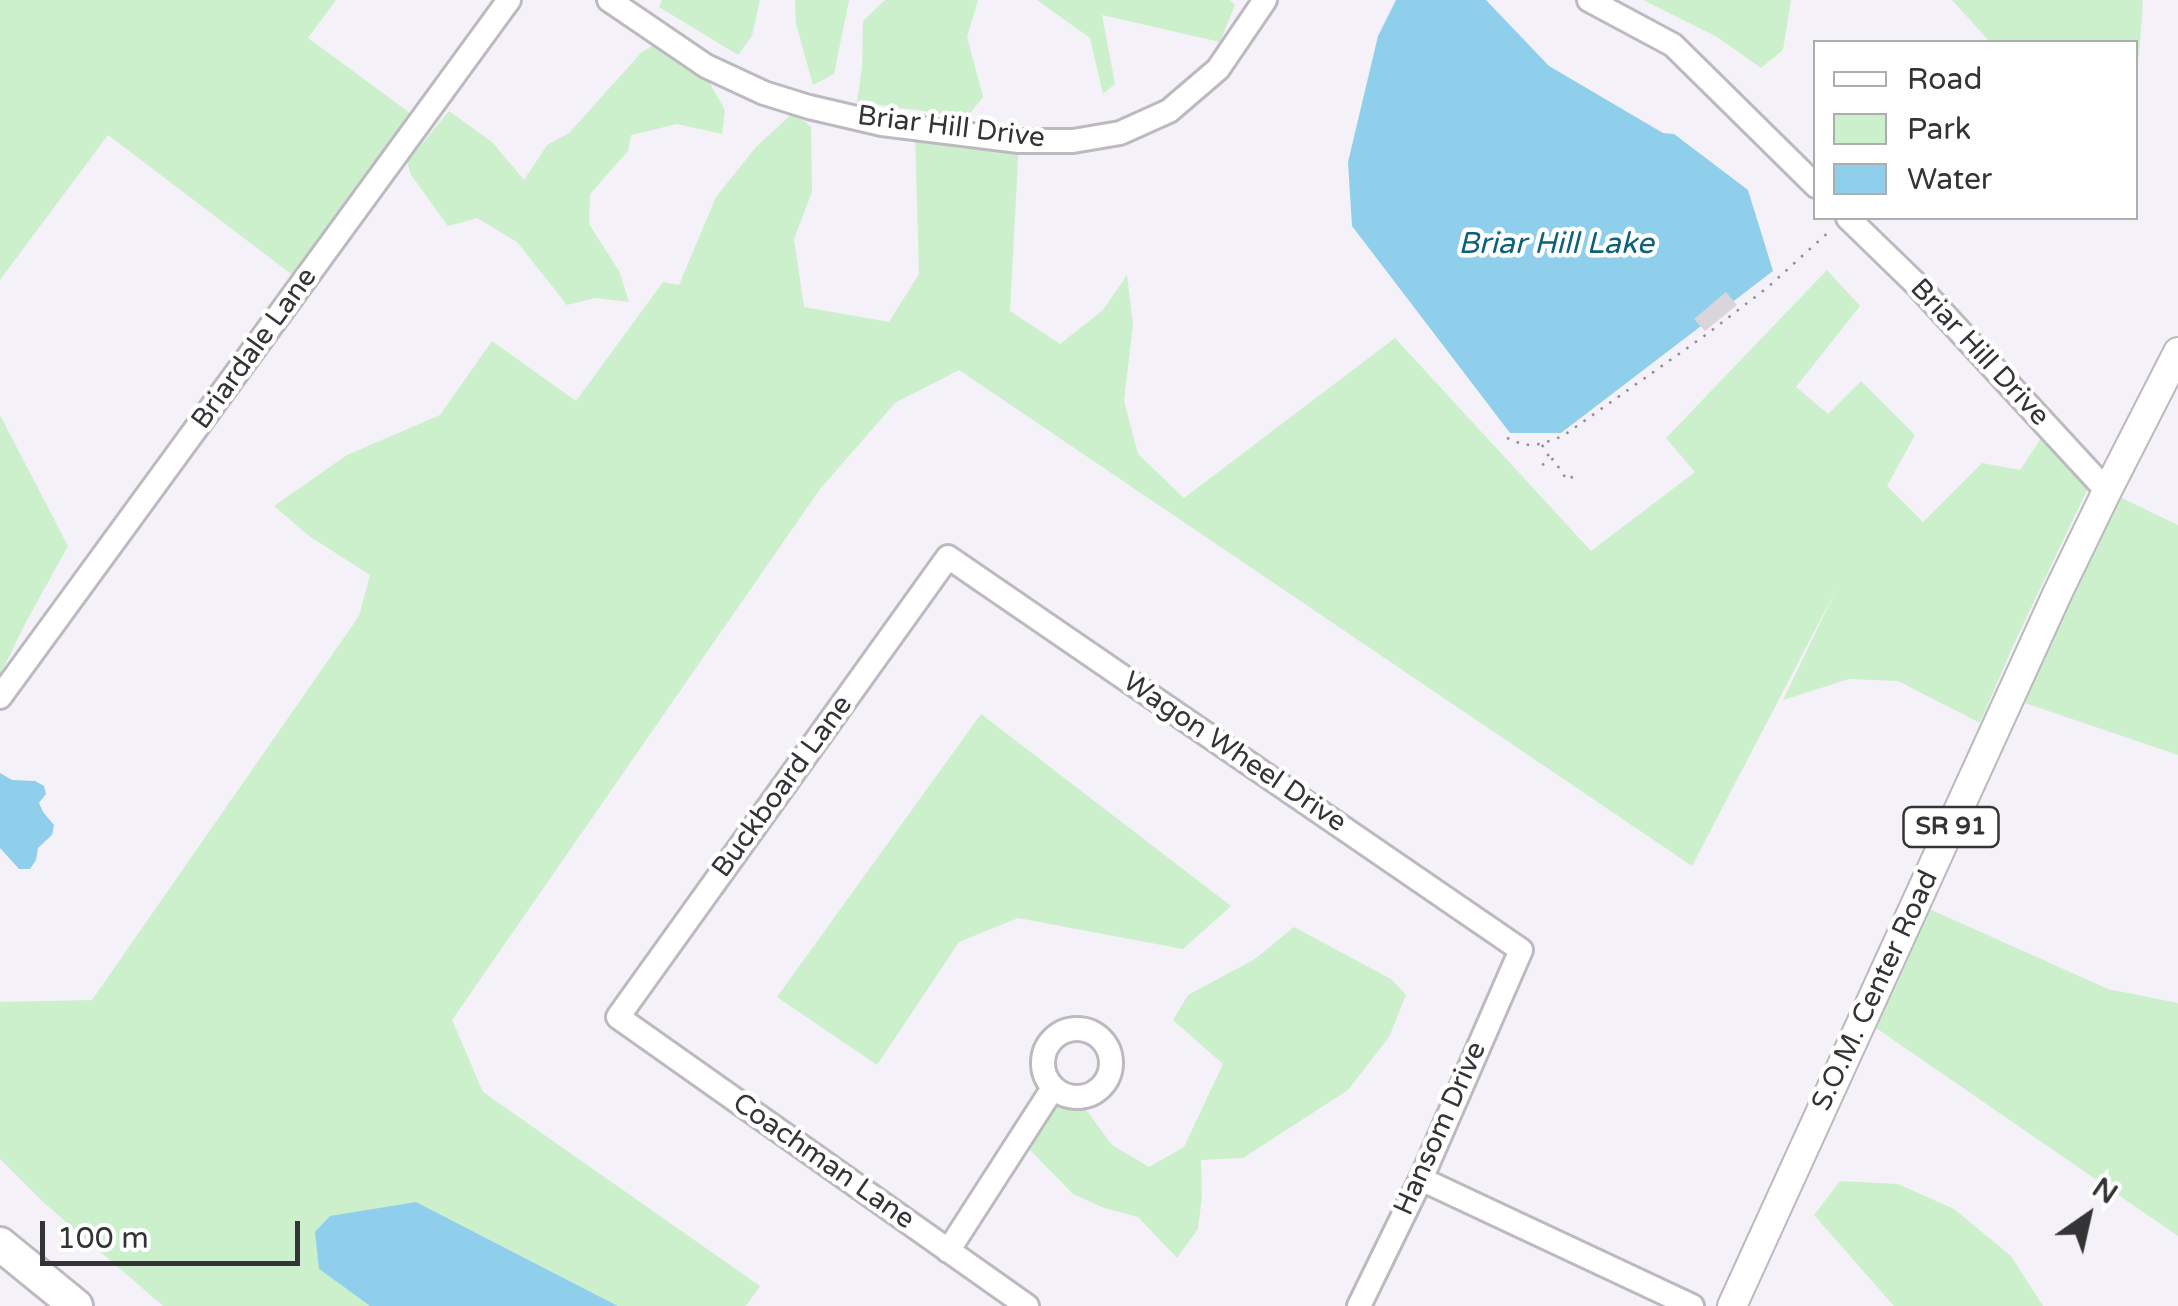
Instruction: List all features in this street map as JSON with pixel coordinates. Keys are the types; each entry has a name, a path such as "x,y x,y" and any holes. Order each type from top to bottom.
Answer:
{"highway":[{"path":"0,1244 76,1306"}],"main road":[{"name":"S.O.M. Center Road","path":"1732,1306 2107,491 2178,352"}],"street":[{"name":"Briardale Lane","path":"0,696 509,0"},
{"name":"Briar Hill Drive","path":"608,0 706,66 764,93 882,124 1019,141 1073,141 1120,133 1169,111 1218,69 1265,0"},
{"path":"1589,0 1673,46 1813,183"},
{"name":"Briar Hill Drive","path":"1840,223 1917,285 2107,491"},
{"name":"Wagon Wheel Drive","path":"948,557 1520,950"},
{"name":"Buckboard Lane","path":"618,1018 948,557"},
{"name":"Hansom Drive","path":"1359,1306 1421,1179 1520,950"},
{"name":"Coachman Lane","path":"618,1018 1027,1306"},
{"path":"948,1250 1054,1088"},
{"path":"1421,1179 1692,1306"}],"path":[{"path":"1508,438 1524,445 1562,436 1722,323 1840,223"},
{"path":"1541,444 1568,480 1574,476"},
{"path":"1542,466 1551,460"}],"green space":[{"path":"0,0 336,0 308,38 421,121 303,283 108,135 0,280"},
{"path":"662,0 760,0 752,36 738,55 659,7"},
{"path":"795,0 849,0 834,74 813,85 796,24"},
{"path":"885,0 978,0 967,37 983,97 967,117 857,102 863,21"},
{"path":"1037,0 1230,0 1235,5 1220,42 1102,15 1115,84 1103,94 1090,38"},
{"path":"1643,0 1791,0 1783,50 1761,68 1717,37"},
{"path":"1952,0 2143,0 2138,58 2138,40 1988,40"},
{"path":"661,40 707,78 725,110 722,134 677,124 631,135 628,151 590,194 589,224 619,271 629,302 595,298 567,305 517,242 477,218 448,226 411,175 407,162 449,111 492,142 524,180 547,145 569,133 641,53"},
{"path":"794,112 811,127 812,192 794,239 804,307 889,322 919,274 915,128 1019,141 1010,311 1060,344 1103,310 1127,275 1133,324 1124,401 1138,454 1184,498 1395,338 1591,551 1695,472 1666,438 1827,270 1860,306 1796,387 1828,414 1861,381 1915,435 1887,486 1923,522 1982,463 2020,470 2044,434 2088,488 1980,723 1898,681 1849,679 1783,700 1837,588 1692,866 959,370 895,403 820,489 452,1020 483,1092 760,1286 746,1306 618,1306 416,1202 319,1269 370,1306 163,1306 43,1202 0,1159 0,1002 92,1000 359,616 370,575 309,536 274,506 347,455 440,415 492,341 576,401 663,282 679,285 716,197 756,147"},
{"path":"0,415 68,546 0,675"},
{"path":"2107,491 2178,525 2178,755 2010,698"},
{"path":"981,714 1231,906 1183,949 1018,918 959,942 877,1065 777,997"},
{"path":"1916,903 2108,989 2178,1003 2178,1236 1863,1019"},
{"path":"1294,927 1391,979 1406,995 1389,1037 1348,1090 1243,1158 1201,1160 1198,1229 1177,1258 1138,1217 1073,1194 1030,1150 1051,1107 1084,1107 1112,1145 1149,1167 1184,1147 1223,1064 1173,1020 1188,995 1255,959"},
{"path":"1840,1181 1898,1184 1954,1209 2011,1256 2043,1306 1894,1306 1814,1215"}],"water":[{"name":"Briar Hill Lake","path":"1396,0 1486,0 1549,66 1663,133 1674,134 1748,190 1773,271 1561,433 1510,433 1352,226 1348,162 1378,36"},
{"path":"0,773 12,780 35,781 44,786 46,794 39,803 54,825 52,835 38,848 30,869 19,869 0,848"},
{"path":"416,1202 618,1306 370,1306 319,1269 315,1232 330,1216"}],"building":[{"path":"1726,292 1737,305 1705,331 1694,319"}]}
